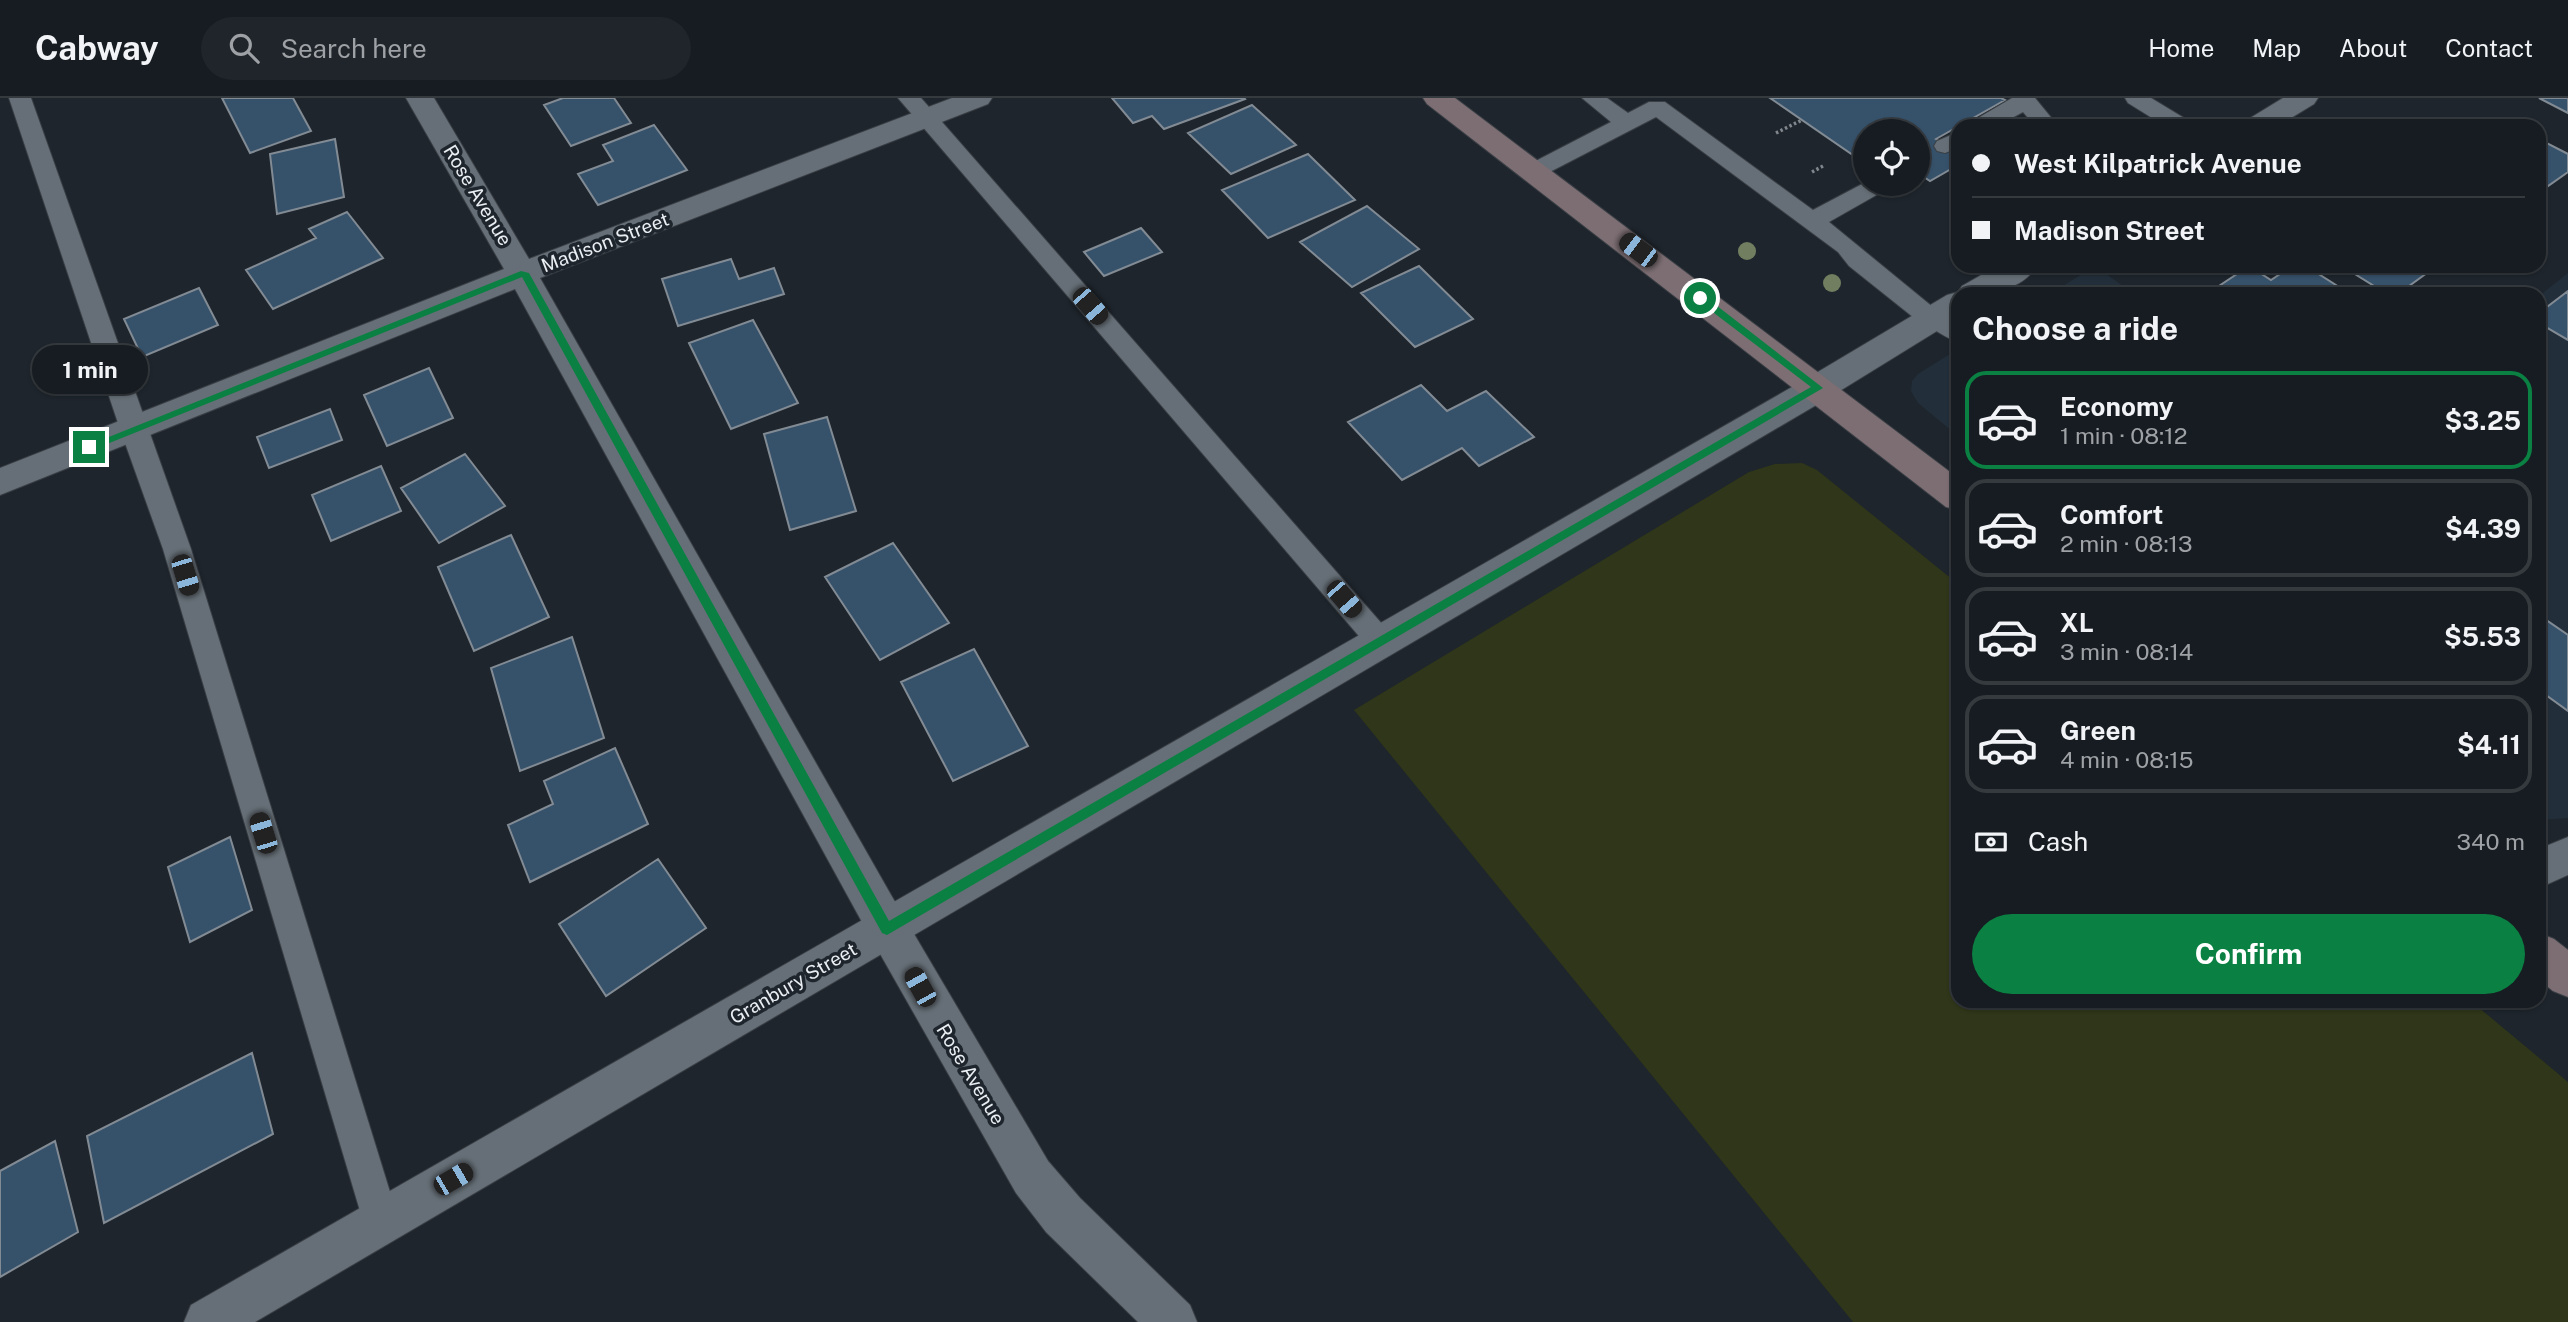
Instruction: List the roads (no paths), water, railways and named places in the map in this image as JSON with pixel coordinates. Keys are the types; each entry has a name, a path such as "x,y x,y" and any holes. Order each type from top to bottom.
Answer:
{"main road":[{"path":"1437,98 1951,492"},
{"path":"2546,959 2568,977"}],"street":[{"name":"Rose Avenue","path":"420,98 524,273 887,929 1031,1177 1063,1215 1173,1322"},
{"name":"Madison Street","path":"0,482 524,273 918,108 978,98"},
{"path":"2269,119 2304,98"},
{"path":"1985,287 2009,273"},
{"name":"Granbury Street","path":"208,1322 1380,641 1818,388 1946,318"},
{"path":"2546,866 2568,855"}],"lane":[{"path":"20,98 133,429 177,549 381,1221"},
{"path":"1592,98 1626,123"},
{"path":"2136,98 2170,119"},
{"path":"1992,119 2024,99 2040,119"},
{"path":"1534,171 1626,123 1655,103 1846,246 1857,260 1946,318"},
{"path":"918,108 1380,641"},
{"path":"1812,221 1857,196"}]}
